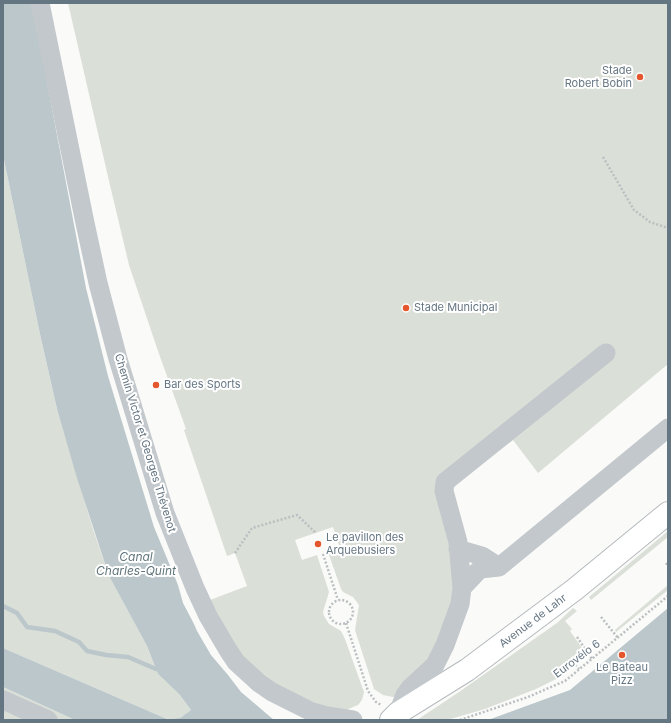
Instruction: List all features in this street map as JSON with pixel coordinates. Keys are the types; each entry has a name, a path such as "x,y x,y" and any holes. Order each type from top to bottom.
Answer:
{"main road":[{"name":"Avenue de Lahr","path":"395,716 467,670 574,590 668,513"}],"street":[{"name":"Chemin Victor et Georges Thévenot","path":"40,3 98,283 118,360 165,513 195,588 208,616 236,662 259,683 272,692 310,710 327,716 353,720"},
{"name":"Chemin Victor et Georges Thévenot","path":"53,3 84,153 81,200"},
{"path":"395,716 410,688 435,665 446,645 460,604 462,588 458,542 444,491 445,482 606,353"},
{"path":"462,588 480,569 499,567 668,428"},
{"path":"458,549 482,556 499,567"},
{"path":"3,700 48,720"}],"path":[{"path":"603,157 634,210 650,222 668,228"},
{"path":"235,553 252,528 297,515 316,533"},
{"path":"323,554 338,600"},
{"name":"Eurovélo 6","path":"460,720 498,708 565,681 668,596"},
{"path":"338,600 348,601 352,606 353,616 346,623 336,623 330,616 330,606 338,600"},
{"path":"601,617 618,638"},
{"path":"346,623 368,691 376,702 395,716"},
{"path":"577,637 592,658"},
{"path":"570,659 579,669"}],"shaded area":[{"name":"Stade Municipal","path":"68,3 668,3 668,364 538,473 513,440 440,493 452,536 454,581 451,604 436,656 397,696 393,697 383,695 374,689 355,630 359,605 353,597 343,592 341,589 328,552 340,548 333,527 295,540 302,560 317,555 329,592 323,612 324,616 329,624 341,631 345,639 364,692 362,700 358,705 346,710 337,711 280,690 238,654 210,600 247,586 235,553 227,556 184,430 186,429 129,265"},
{"path":"3,155 57,409 93,529 109,576 147,646 158,674 179,694 191,710 180,718 167,719 3,648"},
{"path":"668,531 668,537 591,600 589,597"},
{"path":"668,585 668,590 616,632 615,630"},
{"path":"573,608 577,611 565,621 572,629 570,631 587,655 577,663 573,659 570,661 574,666 564,675 536,689 485,709 447,720 417,720 557,623"},
{"path":"3,687 75,720 3,720"}],"water":[{"name":"Canal Charles-Quint","path":"3,3 32,3 86,288 108,376 154,527 178,585 183,603 211,655 241,692 274,720 75,720 3,687 3,648 167,719 180,718 191,710 179,694 158,674 147,646 109,576 77,478 57,409 3,155"},
{"path":"668,608 668,720 488,720 570,690"}],"waterway":[{"path":"3,606 17,613 27,627 55,631 79,642 87,651 106,655 128,657 156,669 161,669"}],"place":[{"name":"Stade Robert Bobin","path":"640,77"},
{"name":"Stade Municipal","path":"406,308"},
{"name":"Bar des Sports","path":"156,385"},
{"name":"Le pavillon des Arquebusiers","path":"318,544"},
{"name":"Le Bateau Pizz","path":"622,655"}]}
